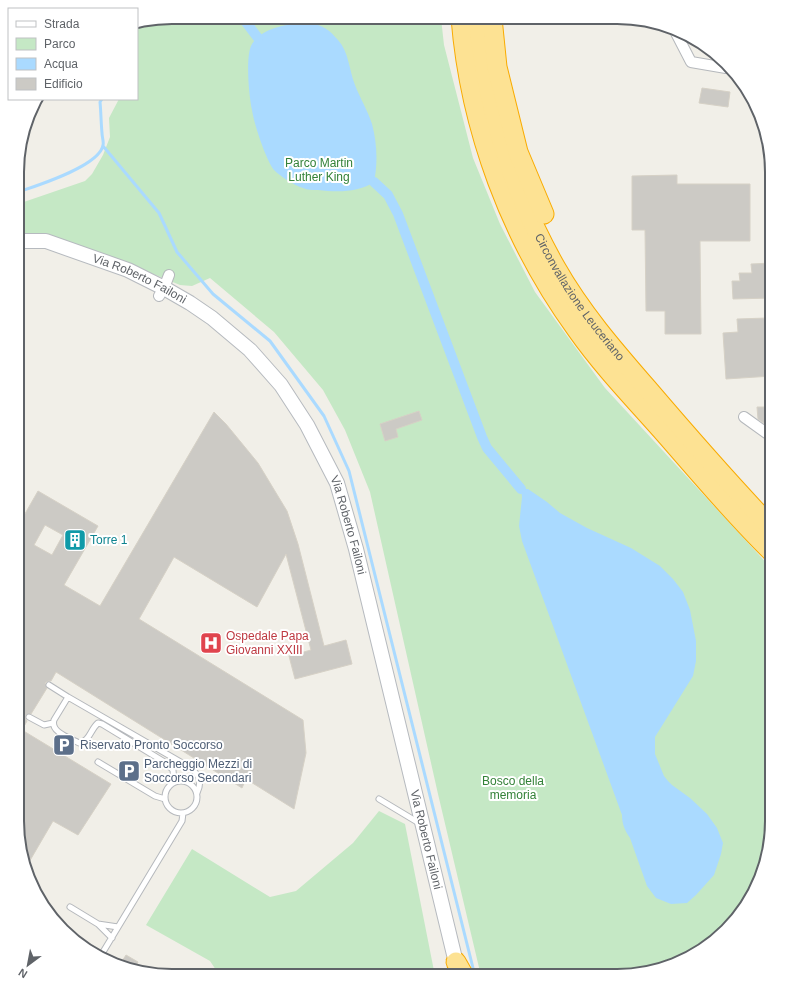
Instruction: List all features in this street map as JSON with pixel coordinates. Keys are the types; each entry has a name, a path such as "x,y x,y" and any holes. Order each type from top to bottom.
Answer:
{"highway":[{"path":"450,24 454,53 477,146 493,171"},
{"name":"Circonvallazione Leuceriano","path":"462,24 464,52 476,111 493,171 512,216 552,292 576,330 622,385 697,471 765,537"},
{"name":"Circonvallazione Leuceriano","path":"479,24 487,85 499,133 510,167 540,238 556,268 595,327 677,424 765,536"},
{"path":"493,24 497,67 518,152 554,237 584,294 609,331 618,355"}],"street":[{"path":"678,37 691,62 722,67"},
{"name":"Via Roberto Failoni","path":"24,241 46,241 128,270 164,286 212,318 250,350 281,385 307,425 337,483 358,556 422,824 459,969"},
{"path":"744,417 765,432"}],"lane":[{"path":"49,685 191,768 198,775 200,786 197,793 196,804 192,809 183,813 173,812 166,804 165,799 167,789 174,782 179,781 188,783 192,785 197,793"},
{"path":"30,717 44,726 53,723 68,697"},
{"path":"53,723 57,730 78,743 84,742 98,723 102,724 166,763 173,770 174,782"},
{"path":"98,762 155,796 165,799"},
{"path":"379,799 422,824"},
{"path":"103,952 182,821 183,813"},
{"path":"70,907 98,924 112,938"},
{"path":"98,924 118,927"}],"green space":[{"name":"Parco Martin Luther King","path":"163,24 442,24 444,45 473,158 500,224 535,292 605,388 765,561 764,840 754,878 740,903 722,926 699,944 674,958 636,968 479,969 370,492 345,430 323,390 274,332 210,278 192,286 180,285 100,252 39,236 24,235 24,202 85,181 92,174 103,155 110,137 109,118 118,100 138,100 138,28"},
{"path":"379,811 405,824 434,969 215,969 210,961 146,925 192,849 270,897 296,891 353,843"}],"water":[{"path":"296,24 314,24 320,26 334,36 342,45 347,56 355,85 372,124 375,138 376,168 374,182 368,186 347,191 305,189 280,175 274,170 267,158 252,110 248,66 250,49 252,44 263,33 277,27"},
{"path":"521,489 528,489 560,513 587,528 631,548 660,566 683,592 690,610 696,641 696,661 693,676 655,737 655,754 664,776 672,785 690,798 707,814 717,828 723,843 714,875 687,903 671,904 656,898 647,886 630,838 624,827 622,815 522,541 519,526 522,497"}],"building":[{"path":"702,88 730,92 728,107 699,103"},
{"path":"677,175 677,184 750,184 750,241 700,241 701,334 665,334 665,311 646,311 645,230 632,230 632,176"},
{"path":"765,263 765,298 733,299 732,281 740,281 739,273 752,273 751,264"},
{"path":"765,318 765,376 726,379 723,333 738,332 737,319"},
{"path":"757,407 765,407 765,424 758,419"},
{"path":"419,411 422,420 396,429 398,437 385,441 380,424"},
{"path":"214,412 226,424 258,463 287,511 298,544 324,646 346,640 352,664 295,679 289,656 311,650 286,554 257,607 174,557 139,619 303,720 306,753 294,809 246,779 242,788 56,672 51,681 45,683 47,688 31,714 28,713 26,715 25,718 27,721 24,726 24,516 38,491 98,526 64,585 100,606","holes":["45,525 63,535 52,555 34,545"]},
{"path":"24,731 111,784 78,835 53,821 30,861 24,830"},
{"path":"126,955 138,962 137,965 123,960"}],"waterway":[{"path":"247,24 258,38"},
{"path":"24,190 80,168 99,153 103,144 100,102 101,100"},
{"path":"103,146 159,213 177,252 213,294 270,341 324,416 349,471 473,969"},
{"path":"374,182 388,195 398,214 487,448 521,489"}],"place":[{"name":"Torre 1","path":"75,540"},
{"name":"Ospedale Papa Giovanni XXIII","path":"211,643"},
{"name":"Riservato Pronto Soccorso","path":"64,745"},
{"name":"Parcheggio Mezzi di Soccorso Secondari","path":"129,771"}],"park label":[{"name":"Bosco della memoria","path":"513,788"}]}
